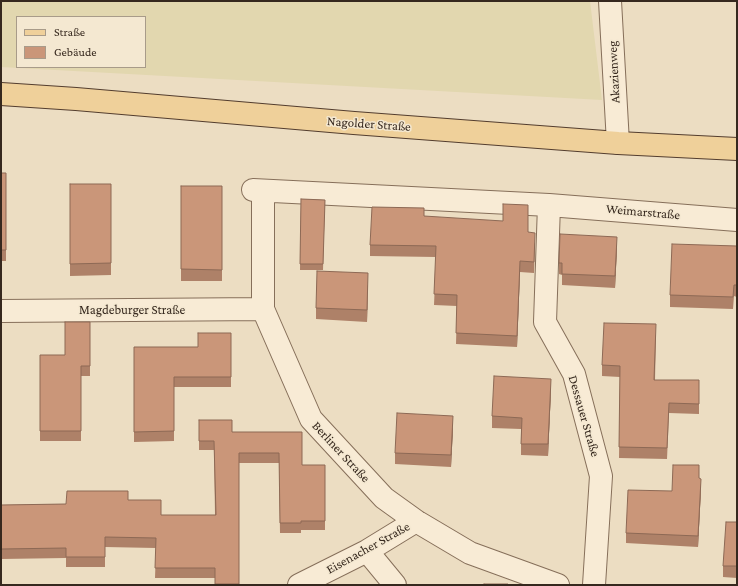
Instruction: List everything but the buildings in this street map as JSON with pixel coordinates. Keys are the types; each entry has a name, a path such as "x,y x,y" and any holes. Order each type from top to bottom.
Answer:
{"main road":[{"name":"Nagolder Straße","path":"1,94 618,143 737,149"}],"street":[{"name":"Akazienweg","path":"610,1 618,143"},
{"name":"Berliner Straße","path":"549,205 258,191 263,309 311,419 384,498 416,521 470,553 558,585"},
{"name":"Weimarstraße","path":"549,205 737,220"},
{"name":"Dessauer Straße","path":"549,205 545,322 574,374 601,476 594,585"},
{"name":"Magdeburger Straße","path":"1,311 263,309"},
{"name":"Eisenacher Straße","path":"299,585 367,551 416,521"},
{"path":"367,551 395,585"}],"shaded area":[{"path":"1,1 590,1 602,100 19,68 146,68 146,16 16,16 16,68 1,67"}]}
